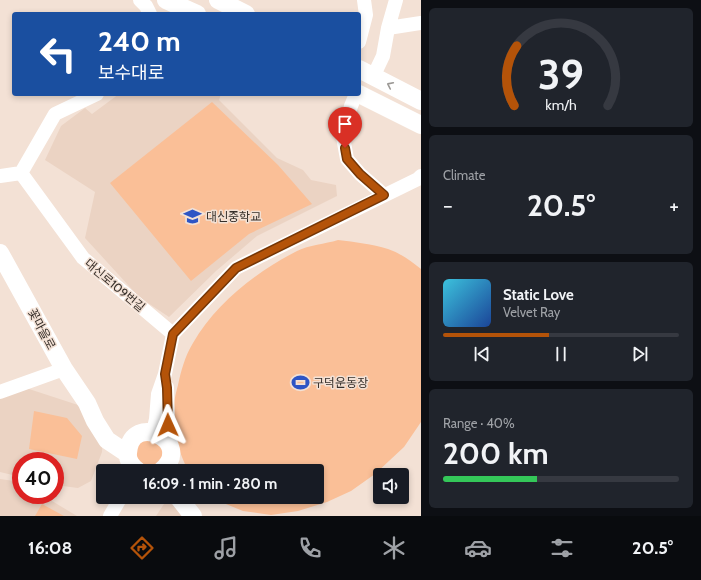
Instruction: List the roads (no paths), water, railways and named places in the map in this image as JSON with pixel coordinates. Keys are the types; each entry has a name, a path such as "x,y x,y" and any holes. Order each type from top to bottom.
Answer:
{"main road":[{"path":"166,0 193,12"},
{"path":"218,0 242,12"},
{"path":"366,73 421,101"},
{"path":"361,95 421,125"},
{"name":"꽃마을로","path":"0,253 64,369 87,403 98,412 113,431 122,436 131,446"},
{"path":"132,464 129,460 131,446 139,434 146,432 159,435 170,446 171,453 169,464"},
{"path":"184,504 193,516"},
{"path":"197,504 203,516"}],"street":[{"path":"140,0 149,12"},
{"path":"361,34 366,15 364,0"},
{"path":"366,73 383,56 388,28 396,0"},
{"path":"388,28 421,23"},
{"path":"0,176 21,173 55,114 93,96"},
{"path":"355,96 343,137 347,159 360,174 384,195"},
{"name":"대신로109번길","path":"21,173 83,258 173,334"},
{"path":"159,435 168,425 165,374 173,334 236,268 420,178"},
{"path":"0,392 64,369"},
{"path":"110,516 117,504"}],"place":[{"name":"대신중학교","path":"193,216"},
{"name":"구덕운동장","path":"300,382"}]}
